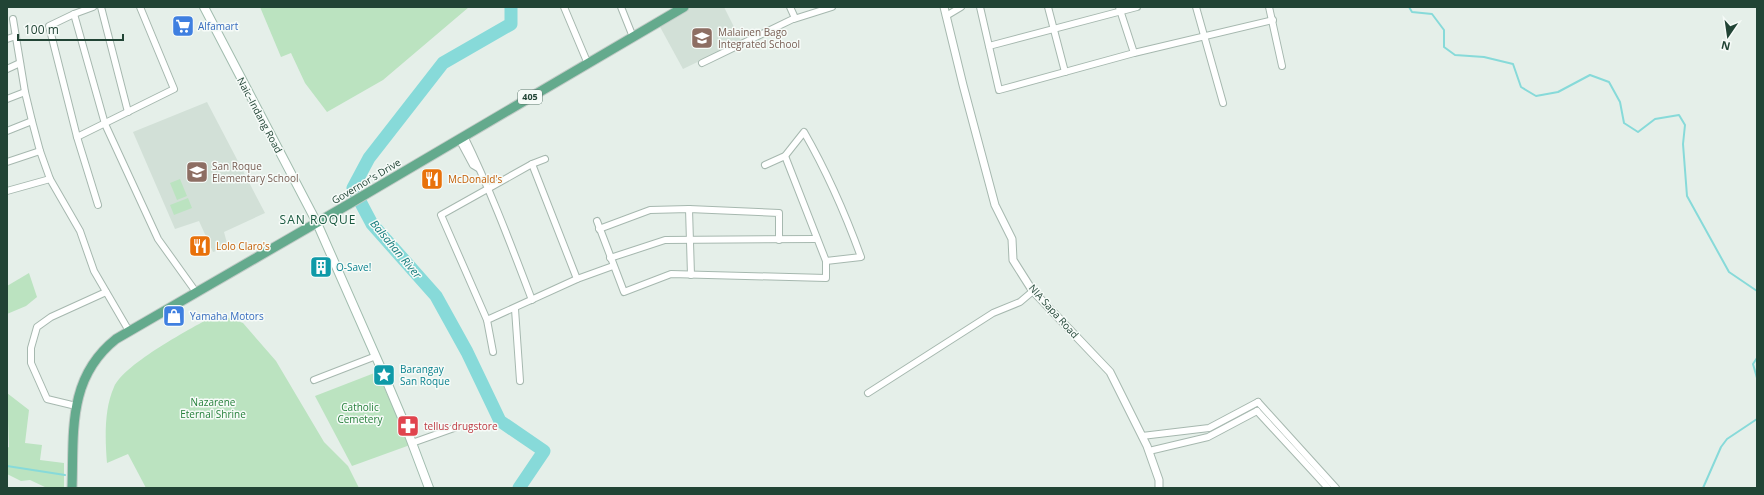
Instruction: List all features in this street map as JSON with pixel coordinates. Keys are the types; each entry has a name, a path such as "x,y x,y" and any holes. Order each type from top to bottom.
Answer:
{"main road":[{"name":"Naic–Indang Road","path":"204,7 317,223 376,356 429,488"},
{"name":"Governor's Drive","path":"72,488 76,406 82,384 94,362 110,344 129,331 349,204 463,142 678,8"}],"street":[{"path":"93,7 49,26 77,138 98,205"},
{"path":"101,7 128,112"},
{"path":"77,138 174,89 140,7"},
{"path":"564,7 588,64"},
{"path":"622,7 633,37"},
{"path":"790,7 795,18 794,19"},
{"path":"702,63 794,19 832,7"},
{"name":"NIA Sapa Road","path":"944,7 995,205 1012,239 1013,260 1033,290 1110,372 1149,451 1159,480 1159,488"},
{"path":"946,16 961,7"},
{"path":"980,7 999,90 1204,35 1272,20"},
{"path":"1048,7 1064,72"},
{"path":"989,46 1053,30 1120,9 1137,7"},
{"path":"1196,7 1223,103"},
{"path":"1270,7 1282,66"},
{"path":"1120,9 1134,54"},
{"path":"74,14 104,124 158,239 196,292"},
{"path":"13,19 25,92 40,151 50,179 80,231 94,271 129,331"},
{"path":"7,39 16,36"},
{"path":"7,69 20,63"},
{"path":"7,99 25,92"},
{"path":"7,131 32,121"},
{"path":"765,165 785,156 804,132 826,170 861,257 826,261"},
{"path":"463,142 477,163 489,189 532,300"},
{"path":"7,162 40,151"},
{"path":"597,221 624,292 671,274 826,278 826,261 785,156"},
{"path":"493,352 487,320 441,215 545,158"},
{"path":"532,164 577,279"},
{"path":"7,191 50,179"},
{"path":"599,228 650,210 689,209 779,213 779,240"},
{"path":"689,209 691,275"},
{"path":"610,258 665,240 817,239"},
{"path":"487,320 515,309 577,279 613,266"},
{"path":"868,393 993,313 1020,302 1033,290"},
{"path":"76,406 47,399 31,363 34,336 37,327 51,317 106,292"},
{"path":"515,309 520,381"},
{"path":"314,380 376,356"},
{"path":"1142,436 1209,428 1258,402"},
{"path":"1258,402 1257,411 1328,488"},
{"path":"1258,402 1336,488"},
{"path":"1149,451 1208,437 1257,411"},
{"path":"412,443 457,427"},
{"path":"1198,429 1201,439"}],"shaded area":[{"name":"Malainen Bago Integrated School","path":"692,7 724,7 741,41 683,69 659,25"},
{"name":"San Roque Elementary School","path":"207,102 265,213 224,232 228,247 213,252 199,221 175,229 133,132"}],"green space":[{"path":"260,7 469,7 383,80 327,112 305,83 291,53 281,57"},
{"path":"180,179 187,196 177,200 170,183"},
{"path":"188,198 192,208 174,215 170,205"},
{"path":"29,273 37,297 26,306 7,314 7,286"},
{"name":"Nazarene Eternal Shrine","path":"217,314 243,323 276,361 324,442 348,466 359,488 146,488 128,454 107,463 107,414 108,405 114,387 131,367 145,357 176,337"},
{"name":"Catholic Cemetery","path":"377,372 410,445 352,466 315,396"},
{"path":"7,393 29,410 25,443 42,445 40,460 64,463 64,488 47,488 30,480 21,481 7,474 7,448 9,447"}],"waterway":[{"name":"Balsahan River","path":"511,7 511,24 443,63 369,158 353,188 372,224 436,296 467,352 500,421 544,451 519,488"},
{"path":"1409,7 1412,12 1432,14 1444,30 1444,47 1455,55 1484,57 1513,64 1521,87 1536,96 1558,92 1590,75 1609,82 1620,102 1624,123 1638,132 1655,119 1679,115 1685,125 1683,144 1687,196 1729,272 1757,291"},
{"path":"1757,358 1753,364 1757,378"},
{"path":"1703,488 1721,447 1727,439 1757,419"},
{"path":"7,466 65,475"}],"place":[{"name":"Alfamart","path":"183,26"},
{"name":"Malainen Bago Integrated School","path":"702,38"},
{"name":"San Roque Elementary School","path":"197,172"},
{"name":"McDonald's","path":"432,179"},
{"name":"Lolo Claro's","path":"200,246"},
{"name":"O-Save!","path":"321,267"},
{"name":"Yamaha Motors","path":"174,316"},
{"name":"Barangay San Roque","path":"384,375"},
{"name":"tellus drugstore","path":"408,426"}],"district":[{"name":"SAN ROQUE","path":"318,220"}]}
